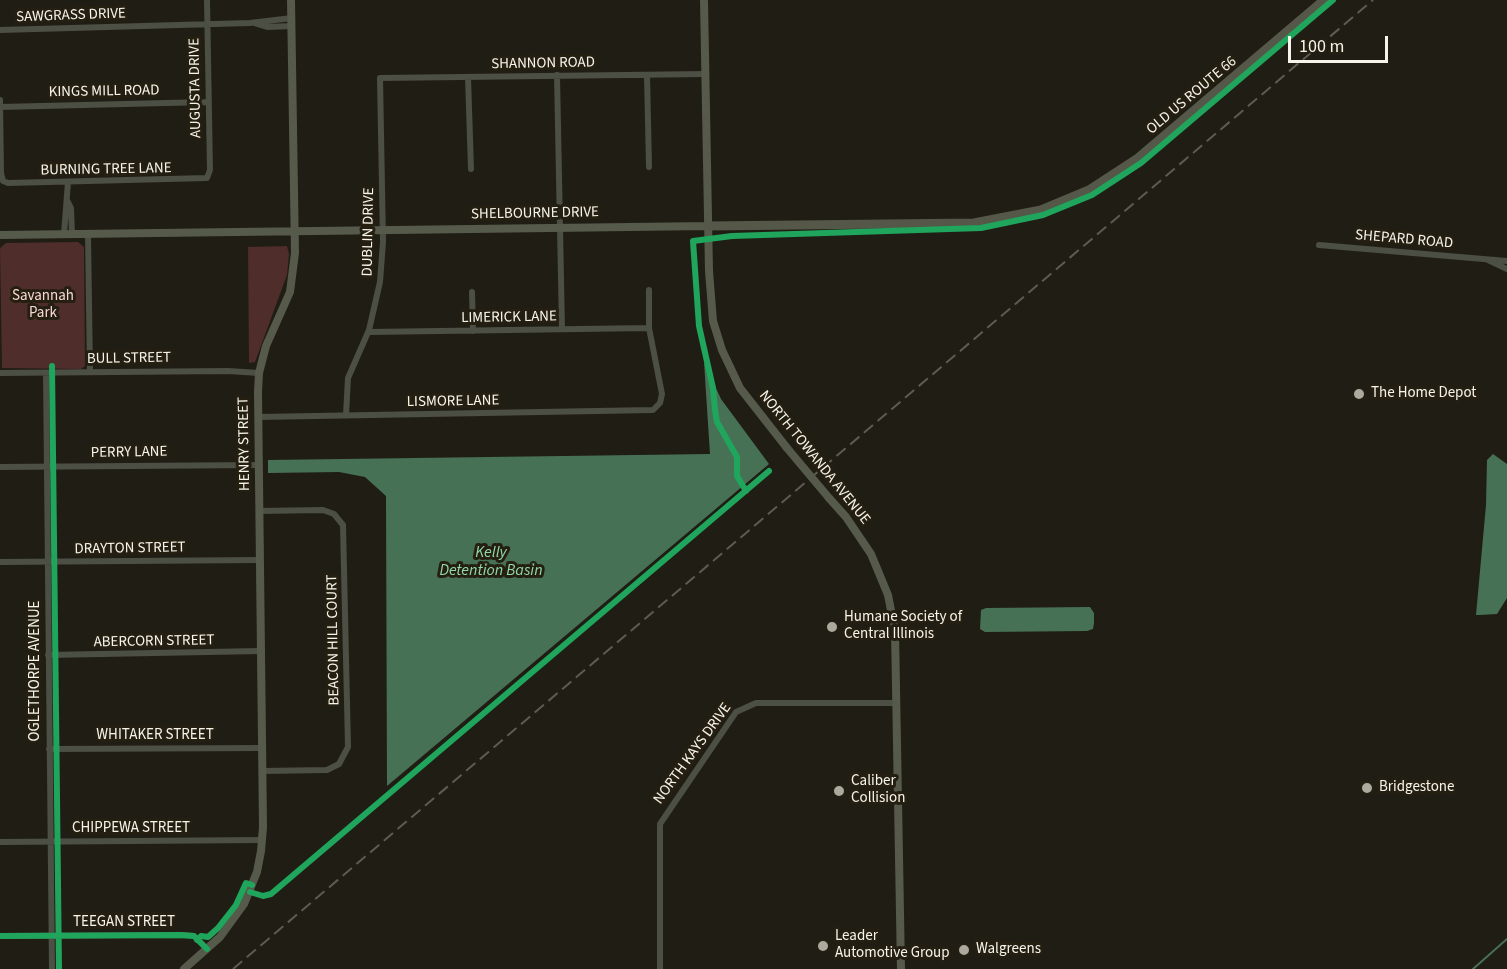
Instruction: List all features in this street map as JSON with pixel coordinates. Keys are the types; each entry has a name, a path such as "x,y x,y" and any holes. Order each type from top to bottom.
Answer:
{"main road":[{"name":"HENRY STREET","path":"184,969 207,949 234,920 250,892 257,872 262,840 259,373 266,346 290,292 296,232 291,0"},
{"name":"NORTH TOWANDA AVENUE","path":"704,0 710,302 722,350 748,399 846,517 871,554 888,595 895,631 901,969"},
{"name":"OLD US ROUTE 66","path":"1068,199 1112,176 1138,158 1324,0"},
{"name":"SHELBOURNE DRIVE","path":"0,235 974,223 1010,218 1068,199"}],"street":[{"name":"AUGUSTA DRIVE","path":"207,0 208,176"},
{"name":"SAWGRASS DRIVE","path":"0,30 250,22 267,27 292,22"},
{"name":"SHANNON ROAD","path":"380,78 706,74"},
{"path":"557,75 562,329"},
{"path":"647,75 649,166"},
{"path":"468,77 471,169"},
{"name":"DUBLIN DRIVE","path":"346,416 348,378 369,332 380,282 383,231 380,78"},
{"path":"0,100 0,106"},
{"name":"KINGS MILL ROAD","path":"0,106 208,102"},
{"name":"BURNING TREE LANE","path":"0,106 3,181 15,184 200,179 208,176"},
{"path":"68,182 67,200 64,207 68,234"},
{"path":"88,235 90,372"},
{"name":"SHEPARD ROAD","path":"1319,245 1507,261"},
{"name":"SHEPARD ROAD","path":"1487,260 1507,270"},
{"path":"649,290 649,328"},
{"path":"472,292 473,331"},
{"name":"LIMERICK LANE","path":"369,332 649,328"},
{"name":"LISMORE LANE","path":"258,417 648,410 657,407 662,399 649,328"},
{"name":"BULL STREET","path":"0,373 259,373"},
{"name":"OGLETHORPE AVENUE","path":"46,373 52,969"},
{"name":"PERRY LANE","path":"0,467 258,465"},
{"name":"BEACON HILL COURT","path":"259,511 323,510 339,519 345,531 348,747 344,759 327,770 262,771"},
{"name":"DRAYTON STREET","path":"0,562 260,560"},
{"name":"ABERCORN STREET","path":"48,655 261,651"},
{"name":"NORTH KAYS DRIVE","path":"660,969 660,824 736,712 756,703 897,703"},
{"name":"WHITAKER STREET","path":"49,749 262,748"},
{"name":"CHIPPEWA STREET","path":"0,842 262,840"},
{"name":"TEEGAN STREET","path":"0,936 181,935 194,936 207,949"}],"green space":[{"name":"Savannah Park","path":"78,242 84,247 85,366 81,369 2,368 0,248 6,243"},
{"path":"287,246 289,254 287,275 255,362 249,363 248,247"}],"water":[{"name":"Kelly Detention Basin","path":"704,362 721,399 769,464 387,786 386,496 365,477 339,472 268,473 268,460 710,454"},
{"path":"1493,454 1507,464 1507,598 1497,614 1476,615 1486,505 1487,460"},
{"path":"1090,607 1094,613 1094,623 1093,629 1087,631 985,632 980,629 981,610 986,608"}],"waterway":[{"path":"1473,969 1507,939"}],"railway":[{"path":"233,969 1373,0"}],"cycle path":[{"path":"746,491 737,476 737,457 717,422 713,388 699,326 693,241 732,236 981,228 1043,215 1092,195 1141,163 1333,0"},
{"path":"52,366 59,969"},
{"path":"250,892 263,896 271,894 769,471"},
{"path":"197,940 201,936 208,937 218,928 236,905 246,883 252,885"},
{"path":"0,936 181,935 194,936 207,949"}],"place":[{"name":"The Home Depot","path":"1359,394"},
{"name":"Humane Society of Central Illinois","path":"832,627"},
{"name":"Bridgestone","path":"1367,788"},
{"name":"Caliber Collision","path":"839,791"},
{"name":"Leader Automotive Group","path":"823,946"},
{"name":"Walgreens","path":"964,950"}]}
